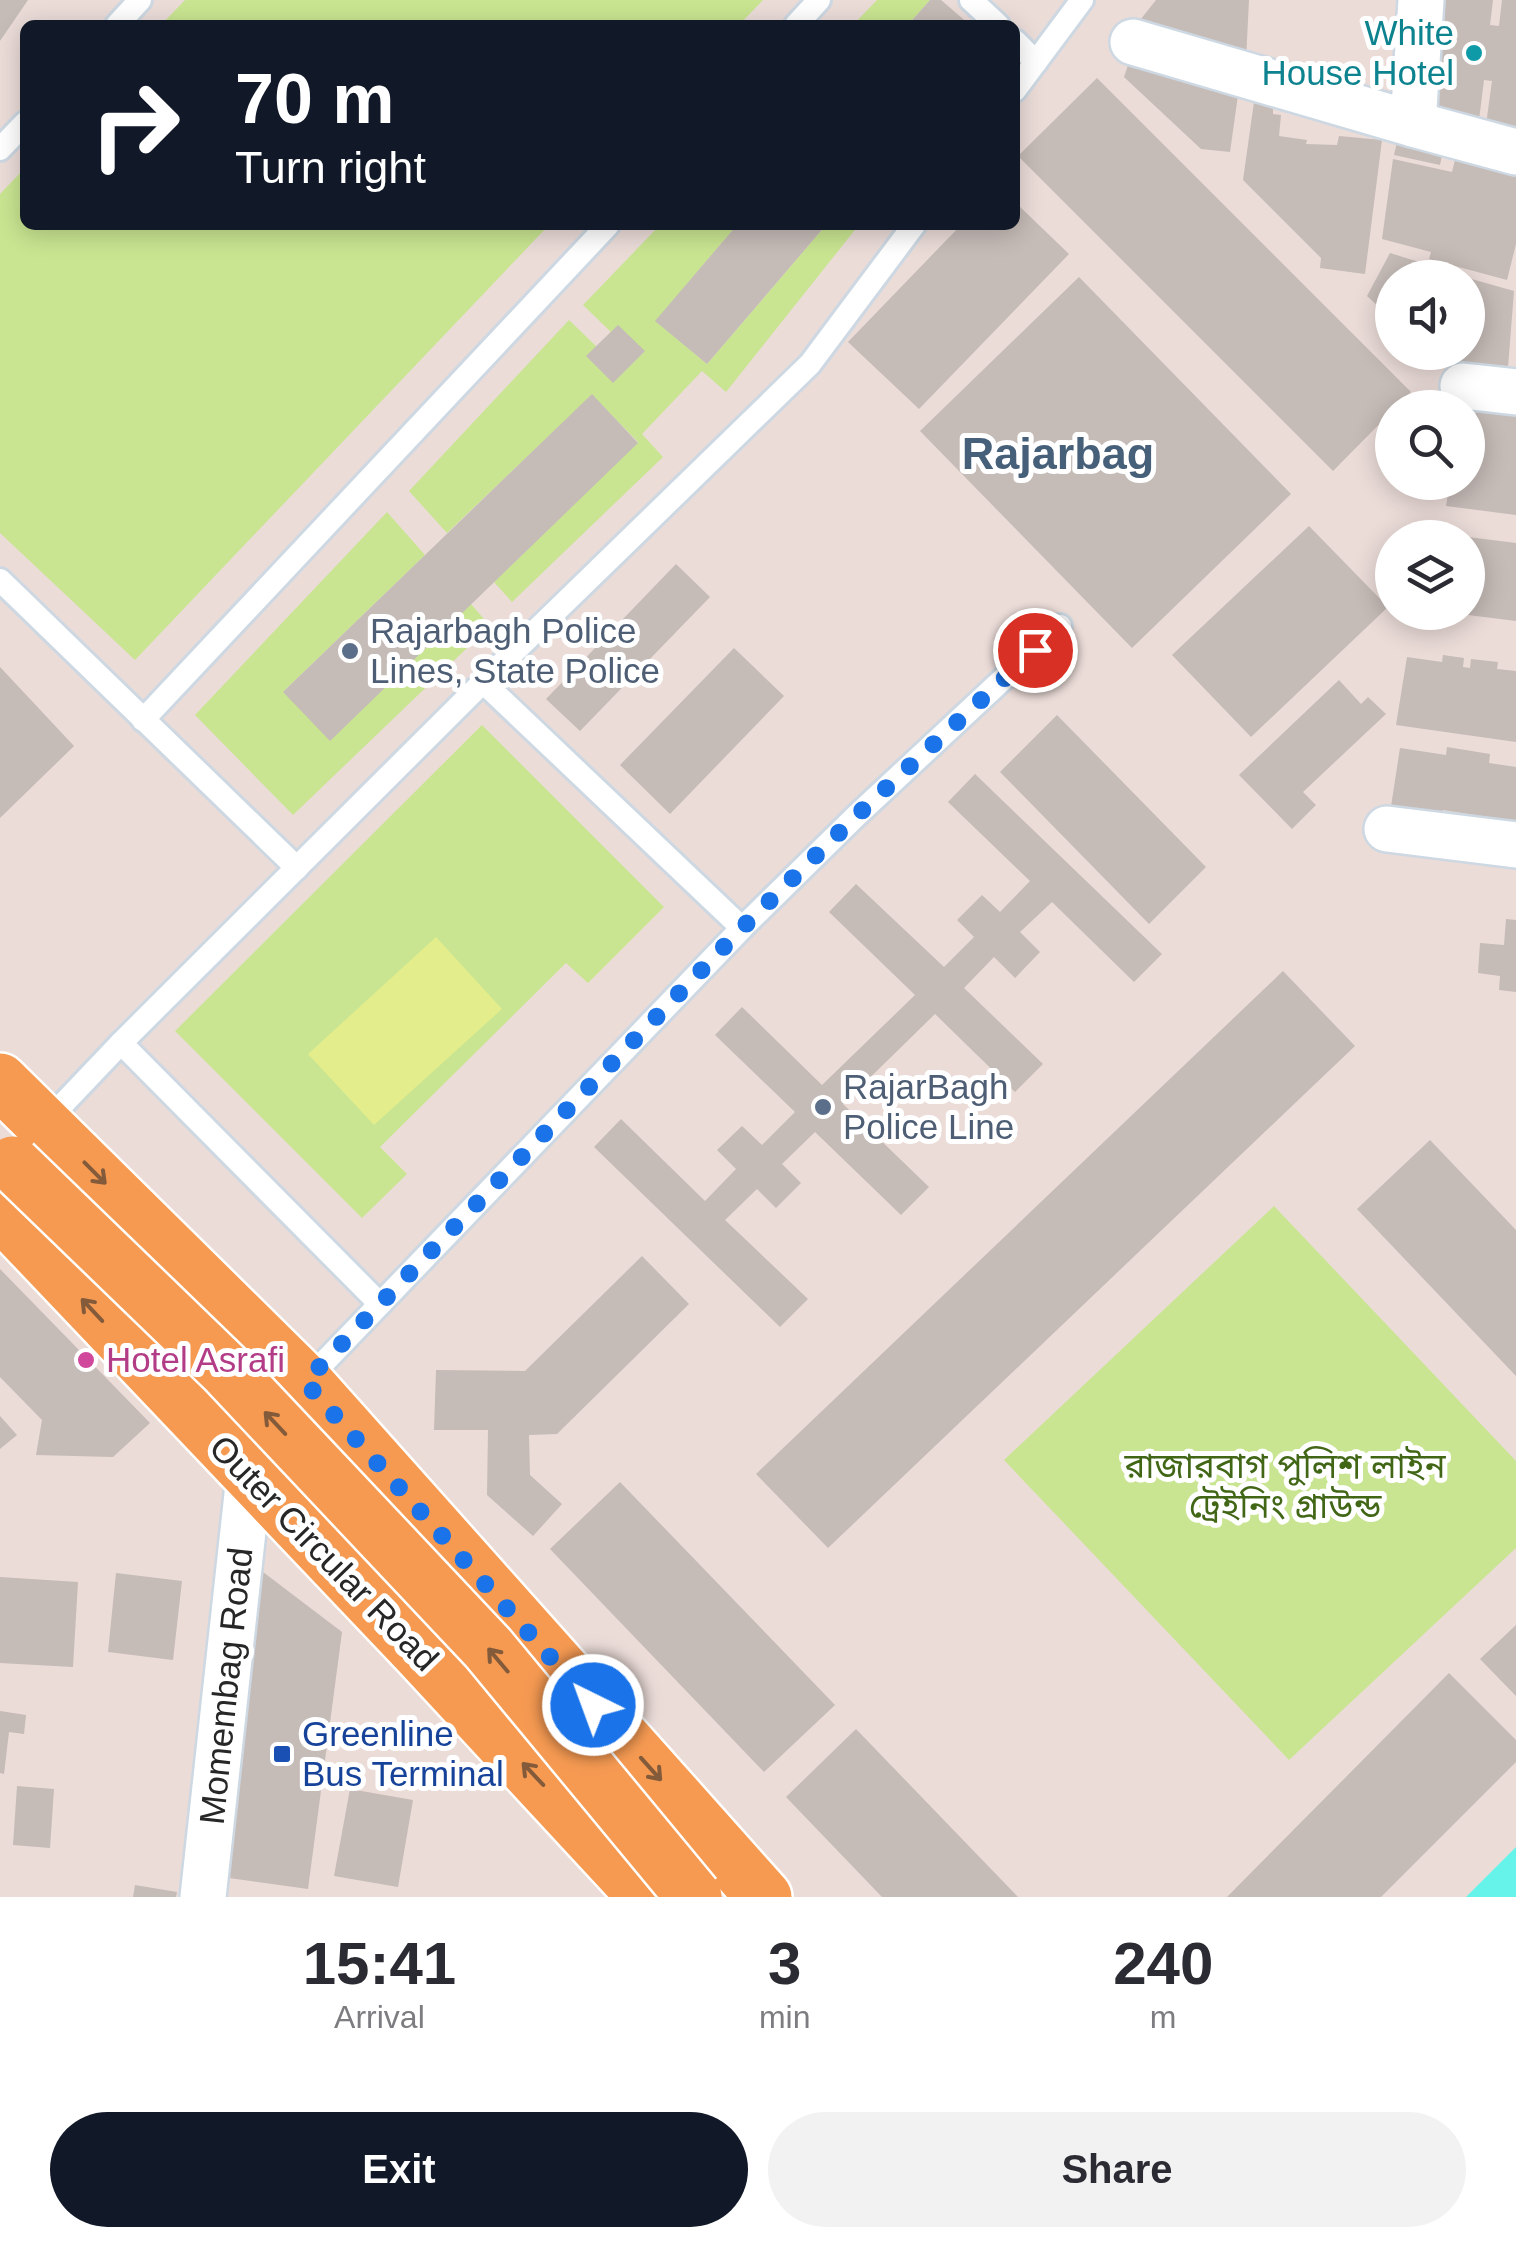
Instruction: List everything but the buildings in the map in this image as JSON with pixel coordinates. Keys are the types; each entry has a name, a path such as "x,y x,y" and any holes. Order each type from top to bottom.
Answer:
{"main road":[{"name":"Outer Circular Road","path":"0,1081 14,1162 249,1476 646,1897"},
{"name":"Outer Circular Road","path":"14,1162 305,1382 764,1897"},
{"path":"14,1162 225,1370 488,1648 694,1897"},
{"path":"674,1897 724,1851"}],"street":[{"path":"1414,124 1420,0"},
{"path":"1133,42 1516,152"},
{"path":"1463,386 1516,392"},
{"path":"1387,828 1516,844"},
{"name":"Momembag Road","path":"203,1897 249,1476"}],"lane":[{"path":"122,20 140,0"},
{"path":"801,20 819,0"},
{"path":"971,0 993,20"},
{"path":"1020,83 1082,0"},
{"path":"1020,46 1036,62"},
{"path":"0,149 20,128"},
{"path":"144,720 603,230"},
{"path":"14,1162 122,1044 297,868 810,364 910,230"},
{"path":"0,580 297,868"},
{"path":"305,1382 742,928 1060,626"},
{"path":"484,682 742,928"},
{"path":"122,1044 380,1304"}],"green space":[{"path":"185,0 763,0 744,20 166,20"},
{"path":"877,0 930,0 912,20 858,20"},
{"path":"20,173 20,230 544,230 135,660 0,533 0,194"},
{"path":"655,230 733,230 656,321 707,364 822,230 855,230 726,392 702,371 642,434 663,457 512,602 494,582 638,442 592,395 447,533 409,491 569,320 597,347 613,382 644,352 618,326 611,332 583,305"},
{"path":"387,512 425,555 283,692 471,604 490,626 293,815 195,715"},
{"path":"482,725 664,907 588,983 566,963 380,1147 407,1174 362,1218 175,1031"},
{"path":"436,937 502,1009 374,1125 308,1054"},
{"name":"রাজারবাগ পুলিশ লাইন ট্রেইনিং গ্রাউন্ড","path":"1274,1206 1516,1461 1516,1548 1289,1760 1004,1460"}],"water":[{"path":"1516,1847 1516,1897 1466,1897"}],"place":[{"name":"White House Hotel","path":"1474,53"},
{"name":"Rajarbagh Police Lines, State Police","path":"350,651"},
{"name":"RajarBagh Police Line","path":"823,1107"},
{"name":"Hotel Asrafi","path":"86,1360"},
{"name":"Greenline Bus Terminal","path":"282,1754"}],"district":[{"name":"Rajarbag","path":"1058,453"}],"route":[{"path":"593,1705 305,1382 742,928 1035,650"}]}
